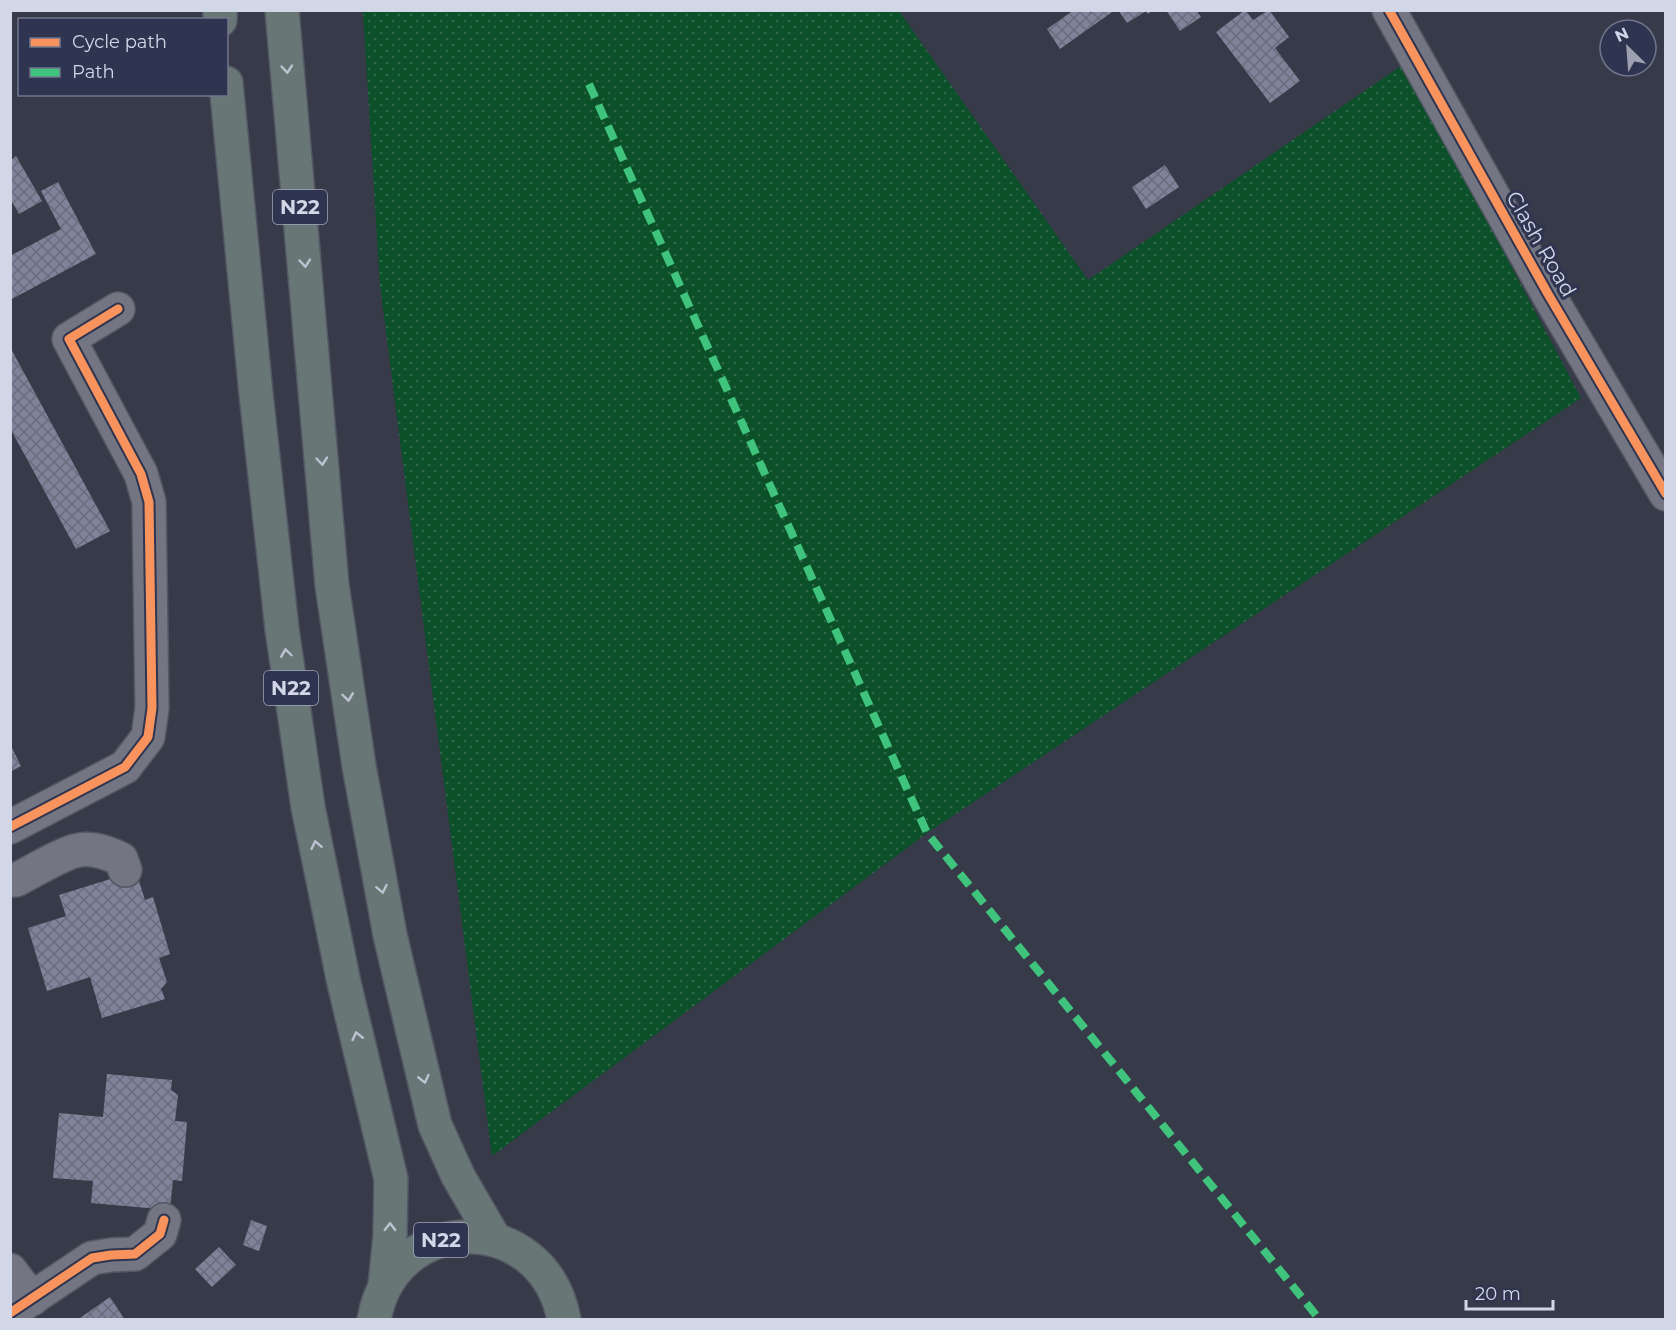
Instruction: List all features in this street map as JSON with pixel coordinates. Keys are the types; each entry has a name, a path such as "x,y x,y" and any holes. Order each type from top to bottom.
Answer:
{"highway":[{"name":"N22","path":"282,10 332,585 359,766 390,935 435,1125 458,1176 494,1238"},
{"name":"N22","path":"227,96 256,394 280,605 308,807 344,983 391,1179 390,1236 385,1285"},
{"name":"N22","path":"374,1320 385,1285 404,1260 431,1243 462,1235 494,1238 519,1249 541,1268 556,1291 564,1320"}],"street":[{"name":"Clash Road","path":"1389,10 1548,294 1665,494"},
{"path":"10,827 125,767 148,737 152,708 149,502 141,474 69,339 118,309"},
{"path":"10,880 16,880 76,850 96,850 108,853 121,859 125,870"},
{"path":"10,1270 21,1306 92,1258 135,1254 160,1234 164,1220"}],"green space":[{"path":"363,11 899,11 1088,280 1404,64 1581,398 927,833 492,1156 380,285"}],"building":[{"path":"1074,10 1089,10 1090,13 1094,10 1115,10 1060,49 1047,29"},
{"path":"1118,10 1153,10 1148,14 1146,11 1127,23"},
{"path":"1166,10 1196,10 1201,17 1180,31"},
{"path":"1245,10 1253,20 1269,10 1289,37 1275,48 1300,81 1270,103 1216,32"},
{"path":"16,156 42,201 19,214 10,199 10,161"},
{"path":"1165,165 1179,187 1146,209 1132,187"},
{"path":"58,182 96,254 10,300 10,256 61,229 41,191"},
{"path":"10,347 110,531 76,549 10,428"},
{"path":"10,744 21,766 10,772"},
{"path":"136,871 145,900 153,897 170,954 159,958 167,982 161,989 165,999 102,1018 90,977 47,991 28,928 66,916 59,895"},
{"path":"107,1074 172,1080 171,1090 178,1095 175,1121 187,1122 182,1181 173,1180 170,1210 91,1203 93,1181 53,1178 59,1113 103,1117"},
{"path":"251,1220 267,1226 259,1251 243,1245"},
{"path":"219,1247 236,1265 212,1287 195,1269"},
{"path":"110,1297 125,1320 77,1320"}],"marked path":[{"path":"589,84 927,833 1320,1320"}],"cycle path":[{"path":"1389,10 1548,294 1666,494"},
{"path":"10,827 125,767 148,737 152,708 149,502 141,474 69,339 118,309"},
{"path":"10,1313 92,1258 135,1254 160,1234 164,1220"}]}
